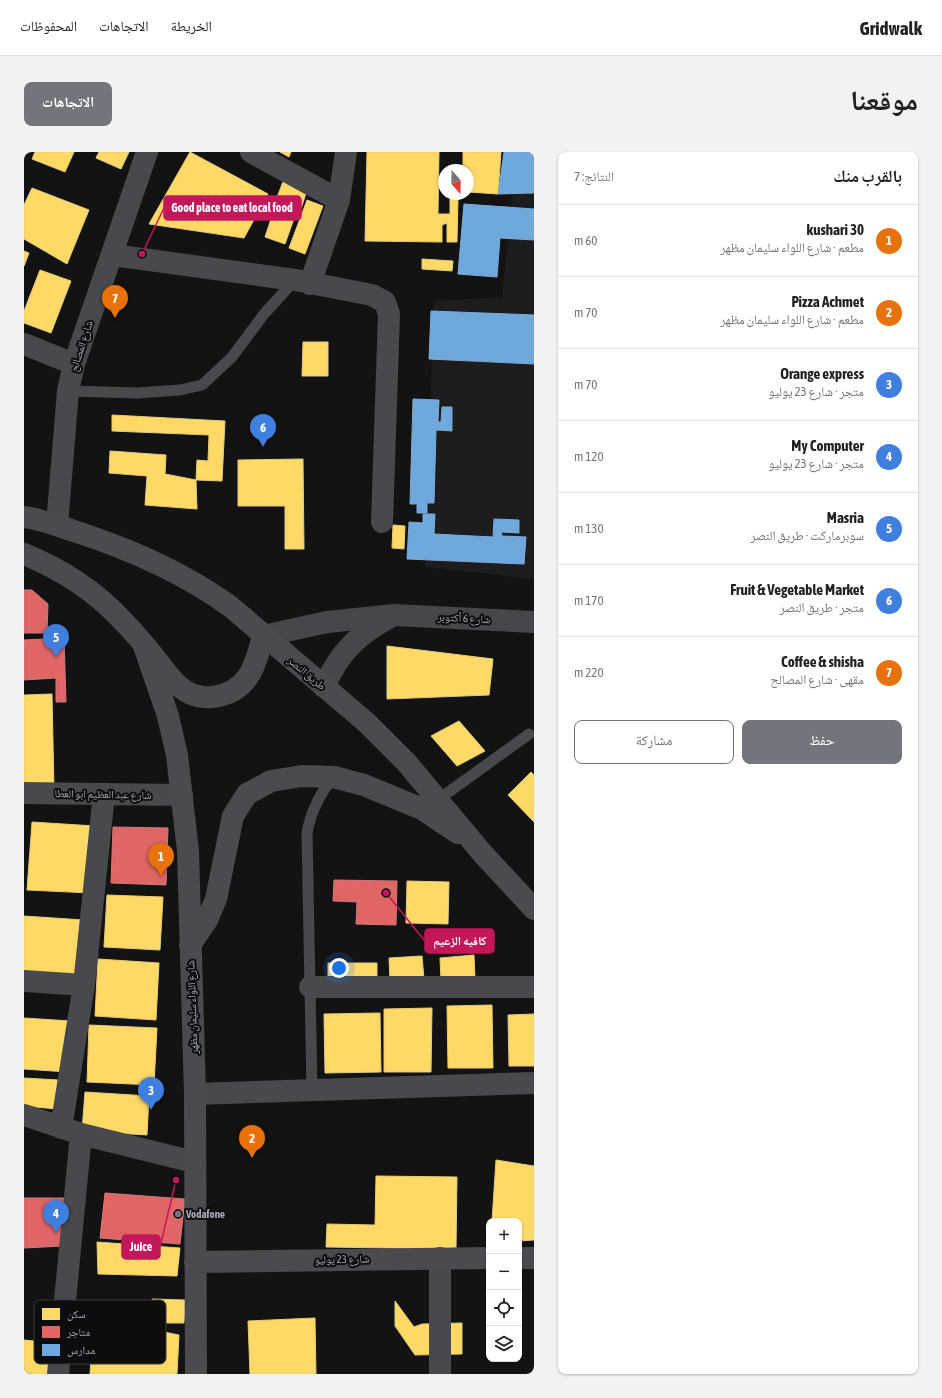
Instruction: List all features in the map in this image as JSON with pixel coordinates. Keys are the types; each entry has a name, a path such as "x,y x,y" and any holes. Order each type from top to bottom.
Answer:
{"main road":[{"name":"طريق النصر","path":"24,517 57,525 117,545 152,560 212,593 324,687 397,752 439,799 483,854 534,909"},
{"path":"24,554 70,577 97,597 122,620 185,691 205,698 226,695 245,683 255,664 262,636"},
{"name":"شارع اللواء سليمان مظهر","path":"144,646 168,716 177,755 188,851 195,1094 194,1162 196,1374"},
{"path":"190,945 208,920 216,899 232,816 247,794 272,781 302,776 334,777 364,785 422,809 450,826 483,854"},
{"name":"شارع 23 يوليو","path":"195,1262 486,1258"},
{"path":"522,1258 534,1258"}],"street":[{"name":"شارع المصالح","path":"57,525 68,391 74,364 113,255 147,152"},
{"path":"251,152 339,200"},
{"path":"303,282 339,200 346,152"},
{"path":"113,255 303,282 372,295 385,302 389,322 382,522"},
{"path":"24,344 74,364"},
{"path":"324,687 331,671 342,655 355,641 370,628 394,615"},
{"name":"شارع 6 أكتوبر","path":"262,636 328,622 394,615 534,622"},
{"name":"شارع عبد العظيم ابو العطا","path":"24,793 182,795"},
{"path":"62,1300 71,1131 84,985 104,794"},
{"path":"24,980 84,985"},
{"path":"310,987 534,987"},
{"path":"195,1094 534,1083"},
{"path":"24,1115 71,1131 194,1162"},
{"path":"440,1258 440,1374"},
{"path":"58,1374 59,1364"}],"lane":[{"path":"68,391 137,393 180,390 202,385 232,358 264,314 303,282"},
{"path":"439,799 528,734"},
{"path":"312,1090 306,833 313,808 318,797 334,777"}],"shaded area":[{"path":"516,160 534,161 534,579 425,567 434,301 502,297"}],"building: سكن":[{"path":"35,152 74,152 65,172 32,159"},
{"path":"99,152 129,152 121,169 96,158"},
{"path":"190,152 268,194 244,238 149,224"},
{"path":"280,152 291,152 289,157"},
{"path":"367,152 439,152 438,214 450,214 450,200 458,200 457,242 447,242 447,223 442,225 442,242 365,241"},
{"path":"463,152 501,152 498,194 474,192 474,164 463,164"},
{"path":"284,179 308,187 301,209 276,200"},
{"path":"32,188 89,210 67,264 24,239 24,205"},
{"path":"307,200 323,206 305,254 289,248"},
{"path":"288,210 296,213 285,244 265,237 271,219 285,217"},
{"path":"24,251 29,253 24,266"},
{"path":"422,259 453,261 452,271 422,269"},
{"path":"40,270 71,281 51,333 24,323 24,311"},
{"path":"303,342 328,342 328,376 302,376"},
{"path":"112,415 225,421 222,481 196,480 197,460 208,461 209,435 112,431"},
{"path":"110,451 166,455 165,474 196,480 197,509 145,505 147,476 109,473"},
{"path":"303,459 304,549 285,549 285,506 238,506 238,460"},
{"path":"393,525 405,526 404,549 392,548"},
{"path":"387,646 493,659 489,695 387,699"},
{"path":"52,694 54,789 24,790 24,695"},
{"path":"459,721 485,751 457,766 431,736"},
{"path":"531,772 534,775 534,822 508,795"},
{"path":"32,822 95,826 91,893 27,890"},
{"path":"407,881 449,882 448,924 406,923"},
{"path":"107,895 163,897 160,950 104,947"},
{"path":"24,916 84,920 80,975 24,971"},
{"path":"474,955 475,978 441,980 440,958"},
{"path":"422,956 424,979 390,981 389,958"},
{"path":"98,959 159,963 156,1020 95,1016"},
{"path":"328,963 377,963 377,983 328,983"},
{"path":"492,1005 493,1068 448,1068 447,1006"},
{"path":"432,1008 431,1072 384,1072 384,1009"},
{"path":"380,1013 381,1072 325,1073 324,1014"},
{"path":"534,1014 534,1066 509,1066 508,1015"},
{"path":"24,1018 71,1021 67,1072 24,1069"},
{"path":"89,1025 157,1028 154,1085 87,1082"},
{"path":"24,1078 59,1080 57,1109 24,1106"},
{"path":"85,1092 149,1096 147,1135 82,1131"},
{"path":"496,1160 534,1166 534,1240 522,1241 522,1218 492,1218"},
{"path":"376,1176 457,1177 456,1249 326,1247 327,1224 375,1225"},
{"path":"97,1242 180,1248 177,1276 98,1274"},
{"path":"152,1299 185,1300 184,1323 166,1323 166,1300"},
{"path":"395,1301 414,1327 422,1324 462,1323 462,1354 415,1355 395,1326"},
{"path":"315,1318 316,1374 250,1374 248,1321"},
{"path":"166,1332 179,1335 177,1374 90,1374 91,1364 166,1364"},
{"path":"24,1340 34,1341 34,1364 53,1364 53,1374 24,1374"}],"building: متاجر":[{"path":"24,590 32,590 48,604 47,633 24,633"},
{"path":"64,638 66,702 56,702 56,678 24,680 24,640"},
{"path":"113,827 168,828 166,885 111,883"},
{"path":"334,880 397,881 396,925 356,924 357,902 333,901"},
{"path":"105,1193 185,1199 180,1244 100,1238"},
{"path":"24,1198 67,1198 63,1246 24,1248"}],"building: مدارس":[{"path":"504,152 534,152 534,193 498,194"},
{"path":"464,204 534,209 534,240 500,238 497,277 458,274"},
{"path":"431,311 534,315 534,364 429,359"},
{"path":"413,399 439,400 438,422 441,422 442,407 452,407 452,431 436,430 434,503 427,503 427,513 417,513 417,504 410,504"},
{"path":"423,514 435,514 434,534 493,537 494,519 519,520 519,533 501,532 502,536 526,537 524,564 407,559 409,522 423,523"}],"place":[{"name":"Good place to eat local food","path":"142,254"},
{"name":"Coffee & shisha","path":"115,318"},
{"name":"Fruit & Vegetable Market","path":"263,447"},
{"name":"Masria","path":"56,657"},
{"name":"kushari 30","path":"161,876"},
{"name":"كافيه الزعيم","path":"386,893"},
{"name":"Orange express","path":"151,1110"},
{"name":"Pizza Achmet","path":"252,1158"},
{"name":"Juice","path":"176,1180"},
{"name":"Vodafone","path":"178,1214"},
{"name":"My Computer","path":"56,1233"}]}
